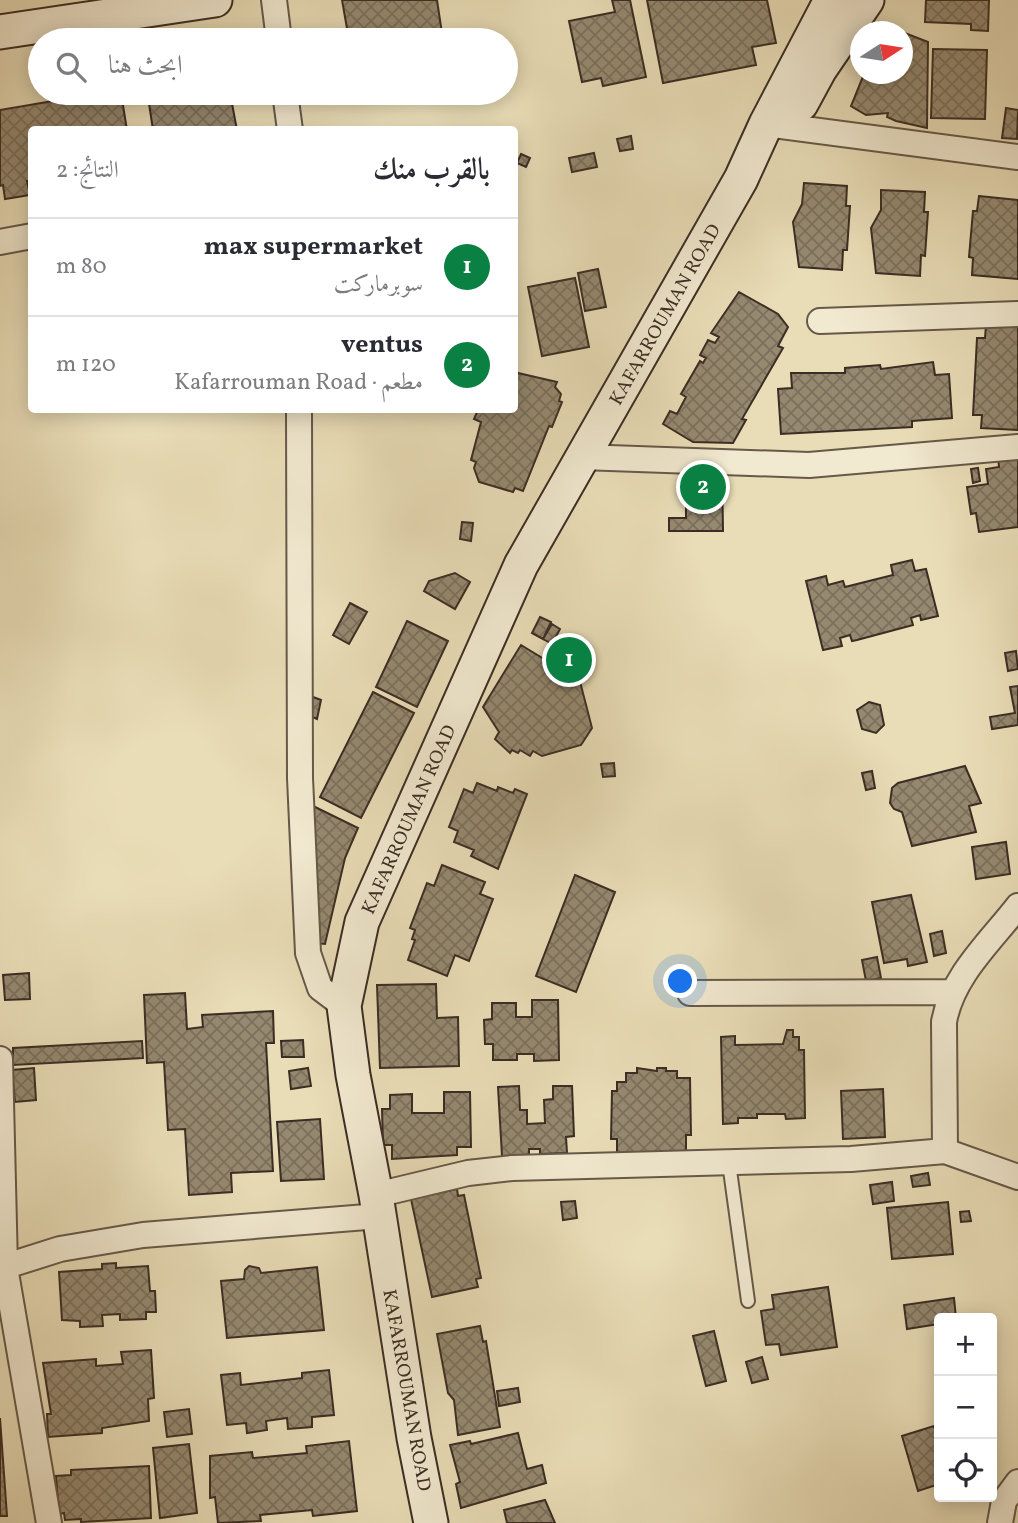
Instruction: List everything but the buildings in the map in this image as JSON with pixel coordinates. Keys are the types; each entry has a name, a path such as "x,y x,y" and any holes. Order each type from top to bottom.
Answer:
{"main road":[{"path":"0,32 215,0"},
{"path":"777,126 867,0"},
{"path":"777,126 826,3"},
{"name":"KAFARROUMAN ROAD","path":"431,1523 414,1438 378,1205 353,1075 344,1006 362,922 521,565 741,180 777,126"}],"street":[{"path":"274,0 278,28"},
{"path":"287,105 289,126"},
{"path":"777,126 1018,157"},
{"path":"0,242 28,237"},
{"path":"820,321 1018,314"},
{"path":"299,413 300,778 308,953 320,988 344,1006"},
{"path":"581,457 809,466 1018,447"},
{"path":"946,1150 944,1022 951,992 1018,906"},
{"path":"690,993 951,992"},
{"path":"0,1059 3,1267 49,1523"},
{"path":"3,1267 60,1249 143,1235 378,1205 468,1173 512,1168 851,1159 946,1150 1018,1177"},
{"path":"1000,1523 1004,1502 1018,1482"}],"lane":[{"path":"729,1163 748,1301"}],"place":[{"name":"ventus","path":"703,487"},
{"name":"max supermarket","path":"569,660"}]}
